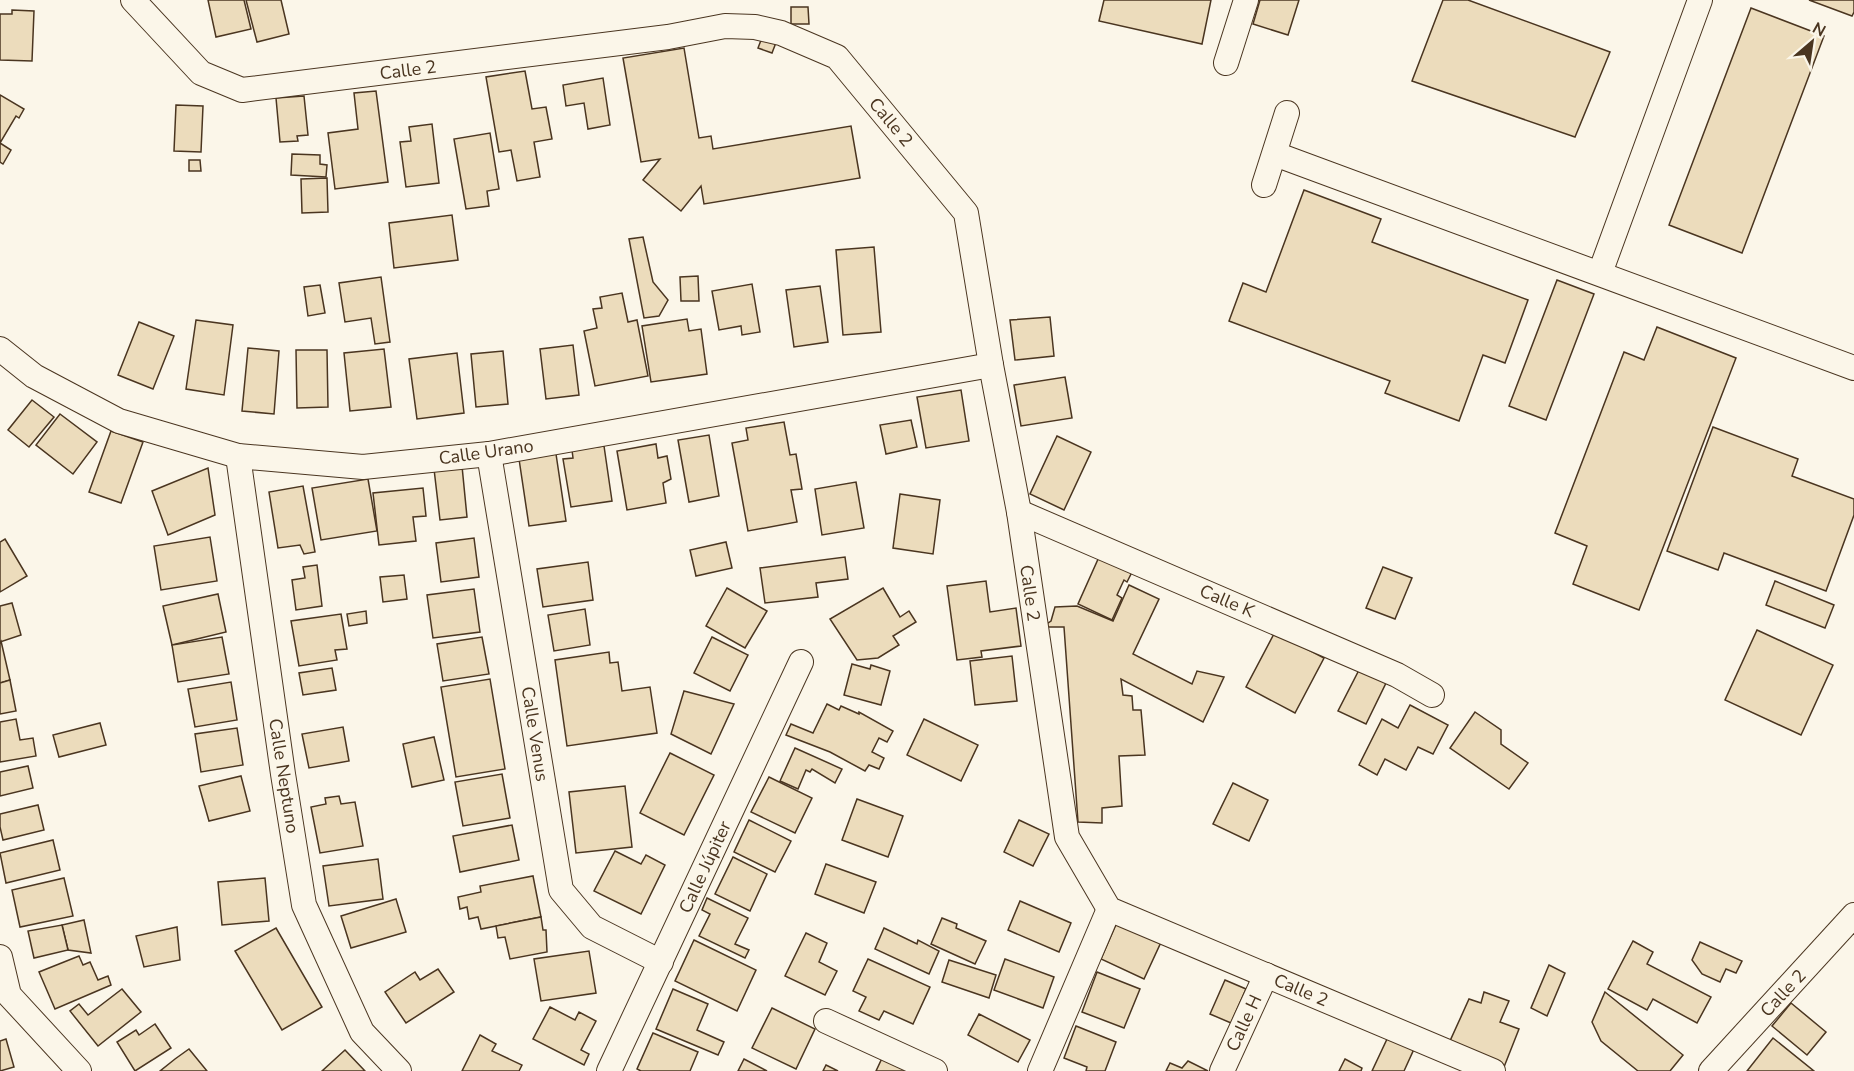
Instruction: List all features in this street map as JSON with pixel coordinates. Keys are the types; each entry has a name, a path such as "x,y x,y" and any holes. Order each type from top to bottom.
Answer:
{"street":[{"name":"Calle 2","path":"133,0 201,73 242,90 668,37 725,26 755,27 781,33 837,57 966,213 991,365 1019,512 1067,837 1109,909 1493,1071"},
{"path":"1226,63 1246,0"},
{"path":"1600,273 1700,0"},
{"path":"1264,185 1287,113"},
{"path":"1275,154 1854,368"},
{"name":"Calle Urano","path":"0,349 34,376 119,422 238,456 363,467 489,454 991,365"},
{"name":"Calle Venus","path":"489,454 561,890 592,927 661,962"},
{"name":"Calle Neptuno","path":"238,456 304,905 362,1032 399,1071"},
{"name":"Calle K","path":"1019,512 1388,670 1432,695"},
{"name":"Calle Júpiter","path":"609,1071 801,662"},
{"path":"1040,1071 1109,909"},
{"name":"Calle 2","path":"1711,1071 1854,915"},
{"path":"0,957 9,995 79,1071"},
{"name":"Calle H","path":"1222,1071 1266,975"},
{"path":"826,1021 934,1071"}],"building":[{"path":"208,0 244,0 251,29 216,37"},
{"path":"246,0 281,0 289,34 257,42"},
{"path":"1104,0 1211,0 1202,44 1099,21"},
{"path":"1260,0 1299,0 1288,35 1253,24"},
{"path":"1443,0 1468,0 1610,52 1575,137 1412,81"},
{"path":"1809,0 1854,0 1854,12 1852,16"},
{"path":"791,7 808,7 809,24 791,24"},
{"path":"1751,8 1824,36 1742,253 1669,225"},
{"path":"12,10 34,11 32,61 0,60 0,14 12,14"},
{"path":"763,35 777,40 772,53 758,48"},
{"path":"684,48 699,138 711,136 713,149 851,126 860,178 704,204 701,186 681,211 643,180 660,159 641,162 623,58"},
{"path":"525,71 532,109 546,107 552,139 534,142 540,177 517,181 511,150 499,152 486,77"},
{"path":"603,78 610,125 588,129 584,103 566,106 563,85"},
{"path":"376,91 388,182 335,189 328,133 358,129 354,93"},
{"path":"0,95 24,109 19,118 16,116 0,143"},
{"path":"304,96 308,135 297,136 298,141 280,142 276,98"},
{"path":"176,105 203,106 201,152 174,151"},
{"path":"432,124 439,183 406,187 400,142 411,141 409,127"},
{"path":"490,133 499,189 487,191 489,206 466,209 454,139"},
{"path":"0,143 11,150 3,164 0,162"},
{"path":"292,154 320,155 320,164 327,165 326,177 291,175"},
{"path":"189,160 200,160 201,171 189,171"},
{"path":"327,178 328,212 302,213 301,179"},
{"path":"1304,190 1381,219 1372,242 1528,300 1505,363 1483,355 1459,421 1385,393 1390,381 1229,321 1243,283 1266,292"},
{"path":"452,215 458,260 394,268 389,223"},
{"path":"643,237 653,282 668,300 659,316 644,318 629,239"},
{"path":"874,247 881,332 843,335 836,250"},
{"path":"698,276 699,301 681,301 680,277"},
{"path":"381,277 390,342 375,344 371,318 345,322 339,283"},
{"path":"1557,280 1594,294 1546,420 1509,406"},
{"path":"752,284 760,332 742,335 741,326 719,330 712,291"},
{"path":"320,285 325,313 308,316 304,287"},
{"path":"820,286 828,342 794,347 786,290"},
{"path":"622,293 628,322 637,320 648,376 595,386 584,331 597,328 593,309 602,308 600,297"},
{"path":"1050,317 1054,356 1015,360 1010,320"},
{"path":"687,319 689,331 701,329 707,374 651,382 642,326"},
{"path":"196,320 233,325 224,395 186,389"},
{"path":"139,322 174,336 153,389 118,375"},
{"path":"1657,327 1736,358 1639,610 1573,584 1587,546 1555,533 1624,352 1644,360"},
{"path":"573,345 579,395 546,399 540,349"},
{"path":"248,348 279,351 274,414 242,411"},
{"path":"384,349 391,407 350,411 344,353"},
{"path":"296,350 327,350 328,407 297,408"},
{"path":"503,351 508,404 476,407 471,354"},
{"path":"457,353 464,413 417,419 409,359"},
{"path":"1065,377 1072,418 1021,426 1014,385"},
{"path":"961,390 969,441 926,448 917,397"},
{"path":"32,400 54,417 29,447 8,430"},
{"path":"60,414 97,442 73,474 36,445"},
{"path":"911,420 917,447 886,454 880,425"},
{"path":"784,422 790,455 796,454 802,489 791,490 797,522 748,531 732,443 748,440 746,428"},
{"path":"1713,427 1798,459 1792,476 1854,499 1854,515 1826,591 1724,553 1718,570 1667,551"},
{"path":"111,431 143,442 121,503 89,492"},
{"path":"709,435 719,496 689,502 678,440"},
{"path":"1057,436 1091,452 1064,510 1030,494"},
{"path":"656,444 658,458 667,456 671,479 663,483 666,503 627,510 617,451"},
{"path":"604,446 612,501 571,507 563,459 573,458 572,450"},
{"path":"556,454 566,521 529,526 519,459"},
{"path":"462,466 467,517 440,520 434,469"},
{"path":"208,468 215,515 168,535 152,491"},
{"path":"368,479 377,531 321,540 312,488"},
{"path":"856,482 864,528 822,535 815,489"},
{"path":"303,486 315,552 304,554 300,545 278,548 269,492"},
{"path":"423,488 426,516 413,517 416,541 379,545 373,493"},
{"path":"900,494 940,500 933,554 893,548"},
{"path":"210,537 217,581 161,590 154,546"},
{"path":"474,538 479,577 441,582 436,543"},
{"path":"5,539 27,576 0,592 0,542"},
{"path":"726,542 732,568 696,576 690,550"},
{"path":"845,557 848,579 816,583 818,597 765,603 760,568"},
{"path":"1099,557 1132,572 1127,582 1124,580 1117,595 1122,598 1112,620 1078,604"},
{"path":"588,562 593,600 543,607 537,569"},
{"path":"317,565 322,606 296,610 292,580 305,578 303,567"},
{"path":"1383,567 1412,578 1395,619 1366,608"},
{"path":"404,575 407,599 383,602 380,577"},
{"path":"986,581 990,612 1016,608 1021,646 981,651 982,657 957,660 947,586"},
{"path":"1775,581 1834,605 1825,628 1766,605"},
{"path":"1129,585 1159,599 1133,654 1192,684 1197,671 1224,677 1203,722 1121,679 1123,695 1132,696 1133,710 1141,710 1145,755 1119,756 1122,806 1102,808 1102,823 1078,822 1064,627 1042,627 1051,621 1055,607 1077,606 1113,621"},
{"path":"727,588 767,611 745,648 706,626"},
{"path":"883,588 900,617 909,611 916,622 893,636 899,645 878,658 857,660 830,619"},
{"path":"474,589 480,632 433,638 427,595"},
{"path":"218,594 226,632 172,645 163,606"},
{"path":"12,603 21,635 0,642 0,606"},
{"path":"585,609 590,645 554,651 548,615"},
{"path":"366,611 367,623 349,626 347,614"},
{"path":"341,614 347,649 335,650 337,660 299,666 291,621"},
{"path":"1757,630 1833,665 1801,735 1725,700"},
{"path":"1275,632 1324,658 1295,713 1246,687"},
{"path":"222,637 229,674 178,682 172,645"},
{"path":"482,637 489,674 443,681 437,644"},
{"path":"712,637 748,655 730,691 694,673"},
{"path":"0,642 10,680 0,683"},
{"path":"609,652 610,663 618,662 622,691 650,687 657,733 567,746 555,660"},
{"path":"1012,656 1017,701 975,705 970,661"},
{"path":"852,664 870,669 871,665 890,671 881,705 844,695"},
{"path":"332,668 336,690 303,695 299,673"},
{"path":"1359,670 1386,683 1366,724 1338,711"},
{"path":"490,679 505,769 456,777 441,687"},
{"path":"10,680 16,711 0,714 0,683"},
{"path":"231,682 237,720 195,727 188,689"},
{"path":"684,691 734,704 711,754 671,734"},
{"path":"827,704 839,710 841,706 859,714 859,712 893,731 887,742 879,738 872,752 884,758 879,769 869,765 865,771 830,752 786,735 791,724 813,733"},
{"path":"1410,705 1448,725 1433,754 1418,747 1406,770 1385,759 1377,775 1359,765 1382,719 1398,728"},
{"path":"1475,712 1501,730 1501,744 1528,763 1509,789 1450,748"},
{"path":"16,719 20,740 33,738 36,756 0,762 0,722"},
{"path":"924,719 978,745 961,781 907,755"},
{"path":"100,723 106,745 59,757 53,735"},
{"path":"343,727 349,761 309,768 302,734"},
{"path":"237,728 243,765 201,772 195,734"},
{"path":"434,737 444,780 412,787 403,744"},
{"path":"795,748 842,769 835,783 812,769 810,772 806,770 798,789 780,781"},
{"path":"670,753 714,775 684,835 640,813"},
{"path":"28,766 33,788 0,796 0,772"},
{"path":"502,774 510,818 463,826 455,782"},
{"path":"241,776 250,811 209,821 199,786"},
{"path":"769,777 812,798 795,833 751,812"},
{"path":"1233,783 1268,800 1249,841 1213,824"},
{"path":"625,786 632,847 576,853 569,792"},
{"path":"339,796 341,804 355,802 363,846 320,853 311,807 326,804 325,798"},
{"path":"857,799 903,816 888,857 842,840"},
{"path":"38,805 44,830 3,840 0,814"},
{"path":"749,820 791,841 775,872 734,852"},
{"path":"1019,820 1049,834 1033,866 1004,852"},
{"path":"512,825 519,860 460,872 453,836"},
{"path":"53,840 60,870 6,883 0,853"},
{"path":"615,851 641,864 646,855 665,865 641,914 594,891"},
{"path":"733,857 767,874 750,911 715,894"},
{"path":"378,859 383,899 329,906 323,866"},
{"path":"826,864 876,882 864,913 815,894"},
{"path":"533,876 541,917 481,929 478,917 469,919 467,907 460,909 458,897 481,892 480,886"},
{"path":"64,878 73,916 20,927 12,890"},
{"path":"265,878 269,921 222,925 218,882"},
{"path":"707,898 748,918 735,944 749,950 745,958 699,936 710,914 702,910"},
{"path":"396,899 406,932 351,948 341,916"},
{"path":"1020,901 1071,923 1059,952 1008,930"},
{"path":"541,917 543,930 546,930 547,952 510,959 505,937 498,938 496,926"},
{"path":"942,918 957,924 956,928 986,941 975,964 931,944"},
{"path":"84,920 91,953 68,950 62,925"},
{"path":"1118,920 1162,940 1144,979 1101,959"},
{"path":"62,925 68,950 34,958 28,931"},
{"path":"177,927 180,960 144,967 136,936"},
{"path":"276,928 322,1007 282,1030 235,951"},
{"path":"884,928 917,944 918,940 939,951 929,974 875,949"},
{"path":"806,933 827,943 819,962 837,971 825,995 785,976"},
{"path":"694,940 756,970 737,1011 675,981"},
{"path":"1633,941 1653,952 1647,964 1711,997 1697,1023 1653,999 1647,1010 1608,989"},
{"path":"1700,942 1742,961 1736,973 1726,969 1720,982 1702,974 1692,960"},
{"path":"589,951 596,993 541,1001 534,959"},
{"path":"79,956 83,965 90,962 98,980 108,976 111,985 55,1009 39,972"},
{"path":"868,959 930,987 913,1024 884,1011 879,1020 859,1011 866,997 853,991"},
{"path":"1005,959 1054,977 1043,1008 994,990"},
{"path":"949,960 996,975 989,998 942,982"},
{"path":"1549,965 1565,973 1547,1016 1531,1008"},
{"path":"438,969 454,992 406,1023 385,992 415,972 420,980"},
{"path":"1097,972 1140,989 1124,1028 1082,1012"},
{"path":"1225,980 1246,989 1231,1023 1210,1014"},
{"path":"122,989 141,1012 98,1046 70,1011 79,1004 88,1015"},
{"path":"673,989 708,1004 697,1030 724,1042 718,1055 656,1029"},
{"path":"1484,992 1509,1001 1500,1022 1519,1029 1504,1067 1450,1041 1469,999 1481,1003"},
{"path":"1605,992 1683,1055 1670,1071 1638,1071 1601,1041 1592,1022"},
{"path":"1791,1003 1826,1032 1807,1055 1772,1026"},
{"path":"550,1007 575,1020 579,1012 596,1021 581,1050 589,1054 584,1065 533,1039"},
{"path":"772,1008 815,1029 796,1069 752,1048"},
{"path":"979,1014 1030,1040 1018,1062 968,1035"},
{"path":"155,1024 171,1048 135,1071 117,1042 136,1030 139,1035"},
{"path":"1076,1026 1116,1042 1105,1071 1086,1071 1087,1067 1064,1058"},
{"path":"653,1033 698,1052 690,1071 641,1071 637,1069"},
{"path":"480,1035 496,1044 492,1051 522,1065 519,1071 462,1071"},
{"path":"1388,1037 1414,1049 1404,1071 1372,1071"},
{"path":"1773,1038 1814,1071 1747,1071"},
{"path":"6,1039 14,1067 0,1071 0,1041"},
{"path":"189,1049 207,1071 160,1071 175,1059"},
{"path":"345,1050 365,1071 322,1071"},
{"path":"884,1054 921,1071 876,1071"},
{"path":"744,1059 767,1071 738,1071"},
{"path":"1345,1059 1362,1068 1361,1071 1339,1071"},
{"path":"1188,1061 1208,1071 1166,1071 1170,1063 1182,1068"},
{"path":"826,1065 838,1071 823,1071"}]}
